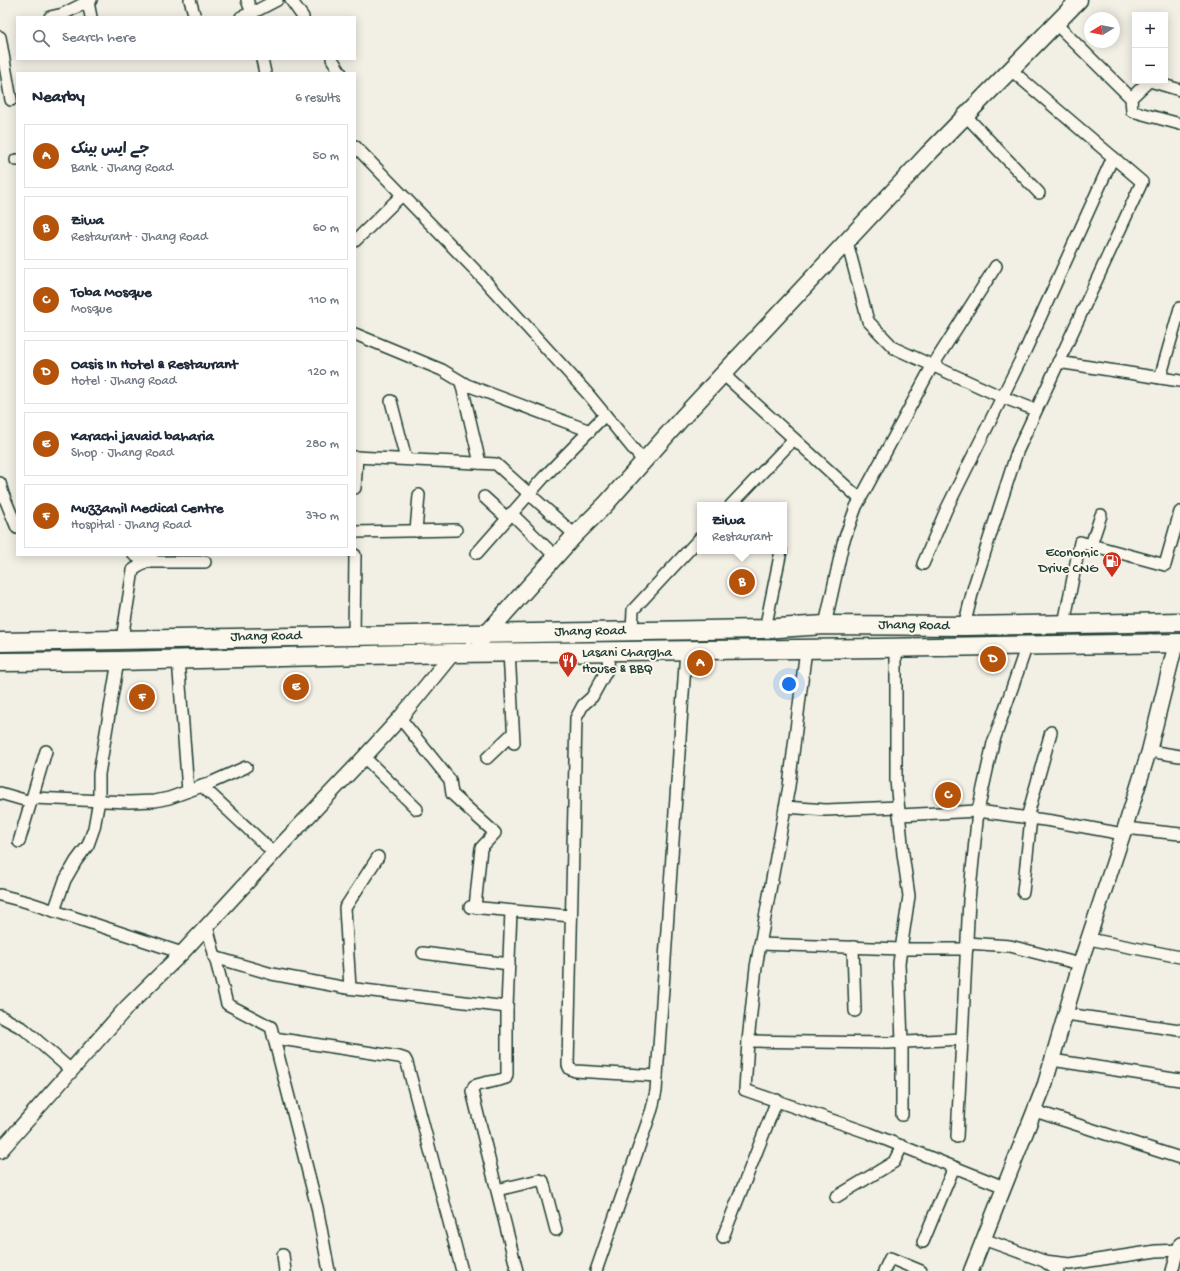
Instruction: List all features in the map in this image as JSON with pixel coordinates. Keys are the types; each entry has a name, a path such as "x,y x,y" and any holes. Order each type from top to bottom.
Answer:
{"main road":[{"path":"462,653 486,634 723,374 928,154 1079,0"},
{"name":"Jhang Road","path":"0,642 766,629 825,625 964,626 1180,622"},
{"name":"Jhang Road","path":"0,662 118,661 509,652 896,648 1178,643"}],"street":[{"path":"190,0 195,16"},
{"path":"247,0 248,15 277,0"},
{"path":"291,0 302,16"},
{"path":"54,16 63,14 90,1 91,16"},
{"path":"1056,24 1131,98 1132,111 1180,124"},
{"path":"0,37 9,100"},
{"path":"262,60 265,72"},
{"path":"333,60 340,72"},
{"path":"964,626 974,586 1017,452 1142,182 1011,70"},
{"path":"1131,98 1147,84"},
{"path":"1160,84 1180,90"},
{"path":"966,116 1039,193"},
{"path":"356,147 478,272 588,394 644,462"},
{"path":"923,564 946,510 1025,351 1113,157"},
{"path":"356,240 402,195"},
{"path":"847,242 868,321 894,348 1002,397 1036,410"},
{"path":"825,625 843,543 856,507 933,365 996,266"},
{"path":"1160,378 1180,308"},
{"path":"356,334 442,370 474,388 590,431"},
{"path":"1058,362 1180,381"},
{"path":"723,374 860,499"},
{"path":"461,382 480,463"},
{"path":"391,401 406,459"},
{"path":"477,553 529,494 605,415"},
{"path":"734,502 794,439"},
{"path":"356,457 496,464 575,535"},
{"path":"0,484 4,510 16,527"},
{"path":"416,531 420,495"},
{"path":"484,497 509,516 556,557"},
{"path":"1064,624 1080,542 1165,565 1180,512"},
{"path":"1091,545 1101,515"},
{"path":"356,532 456,530"},
{"path":"632,631 633,610 697,541"},
{"path":"766,629 780,554"},
{"path":"138,556 149,559 206,562"},
{"path":"354,636 355,556"},
{"path":"122,639 133,570 149,559"},
{"path":"970,1271 1045,1084 1080,964 1149,751 1178,643"},
{"path":"957,1137 969,900 978,811 993,743 1027,645"},
{"path":"896,648 896,780 903,854 910,896 899,963 902,1042 902,1115"},
{"path":"806,649 785,807 756,967 748,1041 745,1090 869,1133 1004,1187"},
{"path":"596,1271 652,1109 656,1091 686,650"},
{"path":"609,651 608,668 592,697 582,705 576,718 568,1065 570,1069 575,1071 657,1076"},
{"path":"487,758 514,738 509,652"},
{"path":"0,1152 127,1007 182,953 462,653"},
{"path":"178,659 188,791"},
{"path":"54,911 65,880 76,861 88,845 94,828 99,800 99,774 118,661"},
{"path":"400,718 450,780 452,794 495,833 481,848 473,907 572,916"},
{"path":"1022,892 1029,818 1051,732"},
{"path":"19,842 46,751"},
{"path":"1149,751 1180,756"},
{"path":"364,757 417,809"},
{"path":"0,793 32,800 99,800 129,802 155,801 202,786 246,767"},
{"path":"202,786 274,853"},
{"path":"785,807 826,810 978,811 1124,831 1180,834"},
{"path":"350,988 345,908 378,858"},
{"path":"0,895 182,953"},
{"path":"511,911 506,1078 478,1084 474,1086 472,1091 517,1271"},
{"path":"207,926 227,1004 271,1027 317,1207 329,1271"},
{"path":"1089,940 1180,957"},
{"path":"760,944 901,949 1010,946 1080,964"},
{"path":"854,947 856,1011"},
{"path":"423,952 509,964"},
{"path":"214,957 272,974 350,988 508,1008"},
{"path":"1066,1014 1180,1030"},
{"path":"0,1016 24,1029 72,1070"},
{"path":"274,1038 405,1059 462,1271"},
{"path":"748,1041 819,1043 902,1042 962,1039"},
{"path":"1052,1060 1180,1080"},
{"path":"723,1237 777,1100"},
{"path":"1034,1111 1180,1158"},
{"path":"836,1197 894,1162 902,1146"},
{"path":"923,1242 954,1167"},
{"path":"497,1190 539,1180 543,1181 556,1230"},
{"path":"983,1239 1044,1261 1070,1264 1180,1248 1172,1271"},
{"path":"282,1256 285,1271"},
{"path":"884,1271 890,1258 921,1271"},
{"path":"1044,1261 1058,1271"}],"place":[{"name":"Economic Drive CNG","path":"1112,578"},
{"name":"Ziwa","path":"742,582"},
{"name":"Oasis In Hotel & Restaurant","path":"993,659"},
{"name":"جے ایس بینک","path":"700,663"},
{"name":"Lasani Chargha House & BBQ","path":"568,678"},
{"name":"Karachi javaid baharia","path":"296,687"},
{"name":"Muzzamil Medical Centre","path":"142,697"},
{"name":"Toba Mosque","path":"948,795"}]}
